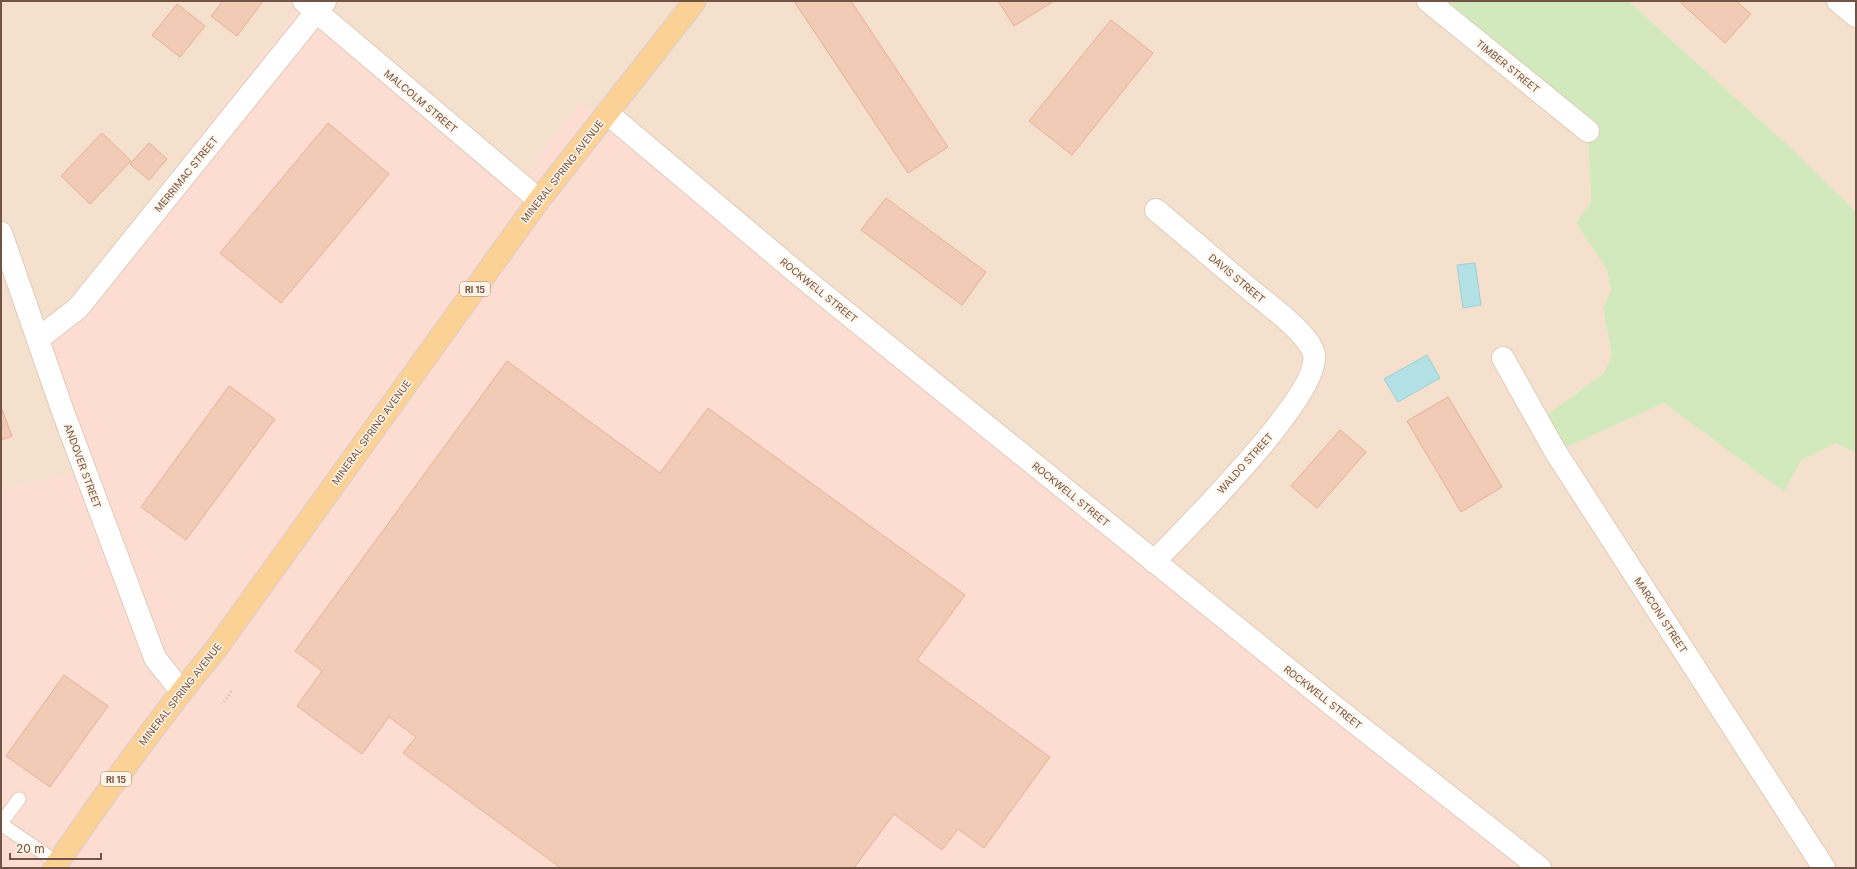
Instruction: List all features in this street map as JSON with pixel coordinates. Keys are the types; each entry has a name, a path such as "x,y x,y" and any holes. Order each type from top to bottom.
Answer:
{"main road":[{"name":"MINERAL SPRING AVENUE","path":"56,865 123,769 181,691 216,649 539,200 695,1"}],"street":[{"name":"TIMBER STREET","path":"1428,1 1588,131"},
{"path":"1838,1 1856,16"},
{"name":"MALCOLM STREET","path":"315,5 539,200"},
{"name":"MERRIMAC STREET","path":"38,339 78,308 315,5"},
{"name":"ROCKWELL STREET","path":"607,114 808,282 1154,562 1540,868"},
{"name":"DAVIS STREET","path":"1156,210 1293,324 1314,351"},
{"name":"ANDOVER STREET","path":"1,233 62,409 155,658 181,691"},
{"name":"WALDO STREET","path":"1154,562 1262,445 1287,414 1312,374 1315,361 1314,351"},
{"name":"MARCONI STREET","path":"1503,358 1559,457 1824,868"}],"lane":[{"path":"18,799 1,824 56,865"}],"path":[{"path":"224,702 233,689"}],"shaded area":[{"path":"1,1 305,1 142,210 41,334 81,470 1,492"},
{"path":"305,1 522,179 581,102 782,262 1525,868 1,868 1,492 81,470 41,334 142,210"},
{"path":"308,1 1429,1 1588,131 1591,203 1576,223 1607,268 1611,291 1603,308 1612,356 1604,373 1540,420 1558,451 1664,403 1784,492 1801,461 1836,443 1856,453 1856,868 1525,868 782,262 581,103 522,180"},
{"path":"1628,1 1856,1 1856,212 1789,146"}],"green space":[{"path":"1432,1 1628,1 1789,146 1856,212 1856,453 1836,443 1801,461 1784,492 1664,403 1558,451 1540,420 1604,373 1612,356 1603,308 1611,291 1607,269 1576,223 1591,203 1588,131"}],"water":[{"path":"1475,263 1481,305 1463,308 1457,265"},
{"path":"1427,355 1440,378 1398,402 1384,379"}],"building":[{"path":"223,1 263,1 237,36 211,16"},
{"path":"794,1 851,1 948,147 908,173"},
{"path":"998,1 1054,1 1014,26"},
{"path":"1682,1 1736,1 1751,14 1725,43 1681,3"},
{"path":"177,4 205,26 180,57 152,35"},
{"path":"1111,20 1153,53 1072,155 1029,121"},
{"path":"328,123 389,174 281,303 220,253"},
{"path":"102,133 131,161 90,204 61,176"},
{"path":"149,143 167,159 149,180 130,164"},
{"path":"886,198 986,272 962,305 861,230"},
{"path":"507,361 660,473 708,408 965,595 917,660 1050,757 984,848 958,829 942,850 894,814 854,868 561,868 403,753 416,737 389,717 362,754 297,706 322,671 295,651"},
{"path":"229,386 275,419 186,540 141,507"},
{"path":"1448,397 1502,487 1461,512 1407,421"},
{"path":"1,407 12,436 1,440"},
{"path":"1340,430 1366,452 1317,508 1291,486"},
{"path":"64,675 108,706 50,787 6,756"}]}
